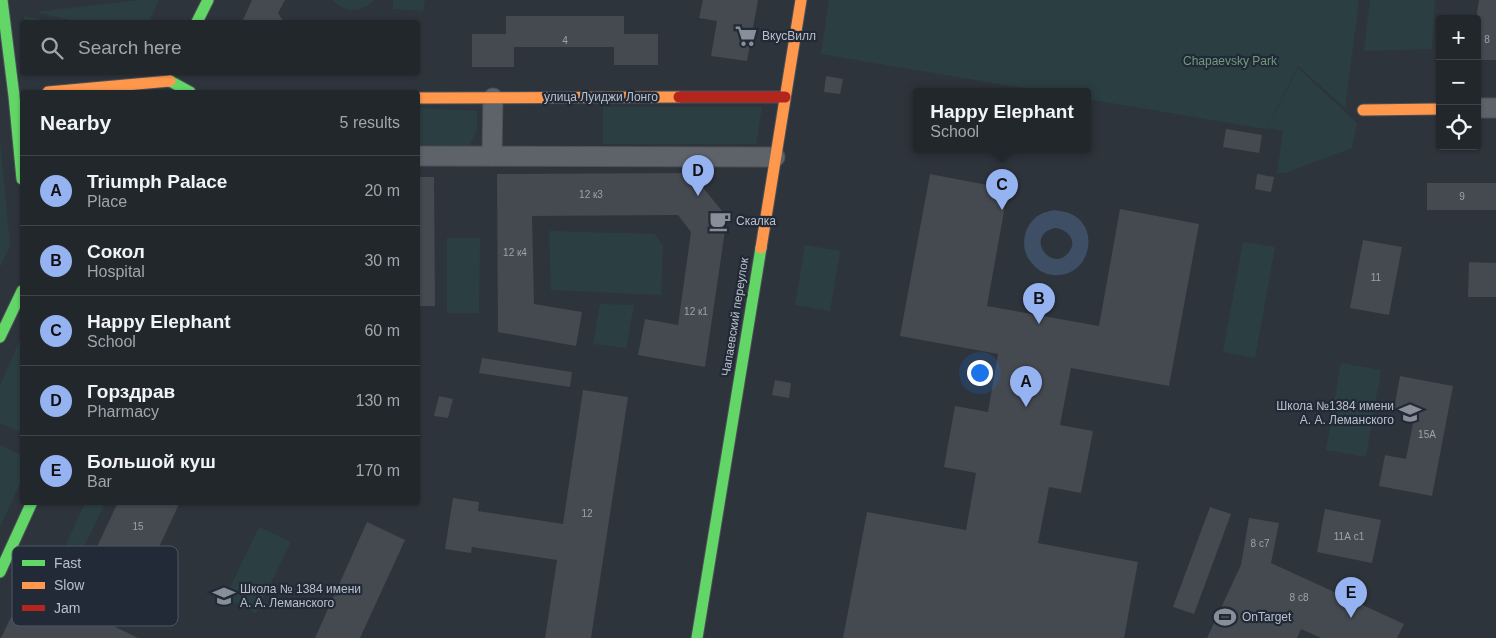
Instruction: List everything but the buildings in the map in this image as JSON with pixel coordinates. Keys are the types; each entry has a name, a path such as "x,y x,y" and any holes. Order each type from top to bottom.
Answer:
{"street":[{"path":"2,0 18,95 20,137"},
{"path":"198,20 208,0"},
{"name":"Чапаевский переулок","path":"697,638 801,0"},
{"path":"73,90 171,82 186,90"},
{"name":"улица Луиджи Лонго","path":"420,98 786,97"},
{"path":"492,156 493,98"},
{"path":"1481,108 1496,108"},
{"path":"1363,110 1436,109"},
{"path":"420,156 775,157"},
{"path":"0,338 20,295"},
{"path":"0,572 31,505"}],"green space":[{"path":"139,0 159,0 150,20 70,20 36,12"},
{"path":"332,0 374,0 364,7 353,10 342,7"},
{"path":"393,0 425,0 423,11 393,9"},
{"name":"Chapaevsky Park","path":"829,0 1359,0 1345,108 1298,66 1266,129 1091,100 1091,88 1023,88 821,54"},
{"path":"1370,0 1435,0 1432,49 1364,51"},
{"path":"24,16 43,20 25,20"},
{"path":"1298,68 1357,123 1352,148 1285,173 1277,173 1283,131 1267,128"},
{"path":"603,107 762,107 756,144 603,144"},
{"path":"420,108 477,111 477,130 470,145 420,145"},
{"path":"0,139 10,246 0,267"},
{"path":"549,231 654,234 663,245 661,295 551,290"},
{"path":"447,238 480,238 479,313 447,313"},
{"path":"1243,242 1275,247 1255,358 1223,352"},
{"path":"805,245 840,251 830,311 795,305"},
{"path":"600,304 634,305 626,348 593,344"},
{"path":"20,340 20,432 0,423 0,386"},
{"path":"1341,363 1381,370 1366,457 1326,450"},
{"path":"0,445 20,455 20,483 0,527"},
{"path":"84,505 104,505 84,546 65,546"},
{"path":"259,527 291,542 256,613 225,598"}],"water":[{"path":"1054,210 1077,217 1085,226 1088,237 1088,248 1084,259 1077,268 1066,274 1053,275 1041,271 1031,262 1025,249 1025,235 1031,222 1043,213","holes":["1055,228 1064,230 1070,236 1072,243 1069,252 1062,258 1055,259 1044,251 1041,245 1041,238 1046,232"]}],"traffic: fast":[{"path":"2,0 20,158"},
{"path":"198,20 208,0"},
{"path":"170,81 186,90"},
{"path":"697,638 761,248"},
{"path":"0,337 20,295"},
{"path":"0,572 31,505"}],"traffic: slow":[{"path":"761,248 801,0"},
{"path":"70,90 170,81"},
{"path":"420,98 679,97"},
{"path":"1363,110 1436,109"}],"traffic: jam":[{"path":"679,97 785,97"}],"place":[{"name":"ВкусВилл","path":"746,36"},
{"name":"Горздрав","path":"698,196"},
{"name":"Happy Elephant","path":"1002,210"},
{"name":"Скалка","path":"720,221"},
{"name":"Сокол","path":"1039,324"},
{"name":"Triumph Palace","path":"1026,407"},
{"name":"Школа №1384 имени А. А. Леманского","path":"1410,413"},
{"name":"Школа № 1384 имени А. А. Леманского","path":"224,596"},
{"name":"OnTarget","path":"1225,617"},
{"name":"Большой куш","path":"1351,618"}]}
